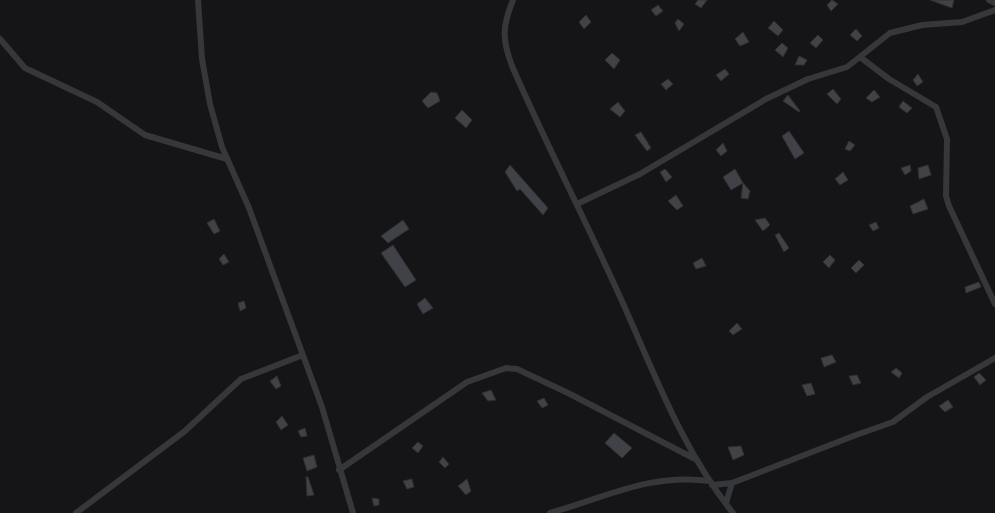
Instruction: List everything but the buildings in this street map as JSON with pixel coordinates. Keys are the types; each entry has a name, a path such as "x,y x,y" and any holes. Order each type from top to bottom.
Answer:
{"street":[{"path":"198,0 204,79 210,104 227,159 249,208 322,407 353,513"},
{"path":"513,0 505,23 503,38 505,48 525,97 577,204 653,374 696,460 733,513"},
{"path":"989,0 995,3"},
{"path":"577,204 640,174 766,99 808,79 840,71 890,33 922,25 962,22 995,10"},
{"path":"0,39 25,68 97,102 145,135 227,159"},
{"path":"860,57 889,79 936,107 947,139 946,196 995,304"},
{"path":"76,513 185,431 241,380 303,355"},
{"path":"550,513 566,511 635,484 681,478 711,483 732,483 894,422 926,397 995,358"},
{"path":"339,470 467,382 506,368 516,369 568,393 696,460"},
{"path":"726,503 732,483"}]}
